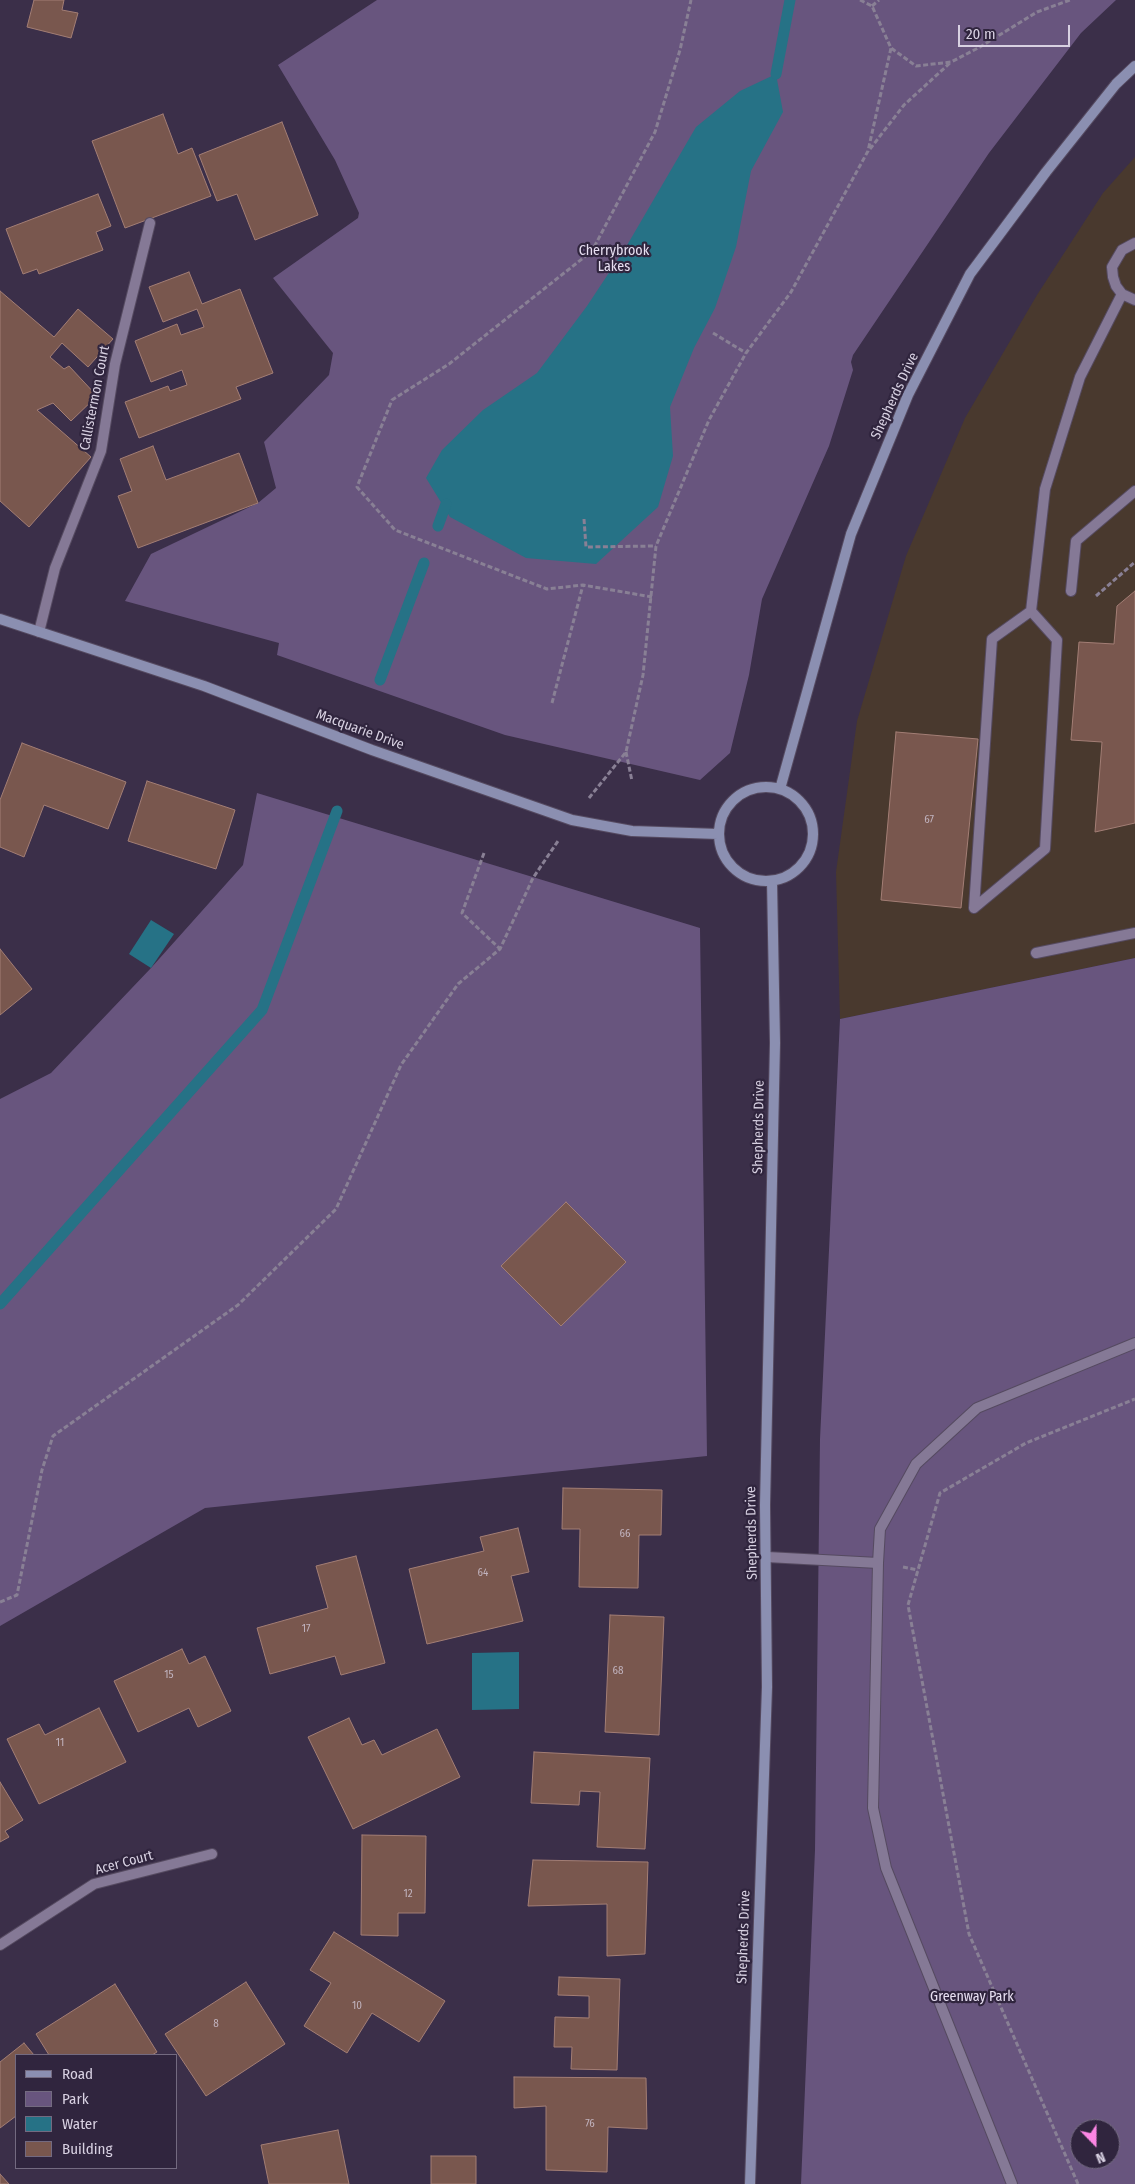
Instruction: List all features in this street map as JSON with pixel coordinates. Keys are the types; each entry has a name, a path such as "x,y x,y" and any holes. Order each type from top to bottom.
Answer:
{"main road":[{"name":"Shepherds Drive","path":"780,789 851,534 908,395 970,274 1046,172 1116,84 1135,66"},
{"name":"Macquarie Drive","path":"0,619 204,686 372,750 572,820 632,831 718,834"},
{"path":"768,788 780,789 794,796 806,808 812,822 813,839 809,854 800,867 787,876 772,881 757,880 743,875 732,866 724,853 718,834 726,812 734,800 756,789 768,788"},
{"name":"Shepherds Drive","path":"750,2184 767,1687 765,1505 775,1043 772,881"}],"street":[{"name":"Callistermon Court","path":"39,632 55,568 101,451 114,364 150,224"},
{"path":"1135,244 1122,250 1112,267 1112,277 1122,294 1135,300"},
{"path":"1031,611 1058,640 1045,848 974,908 992,639 1031,611 1045,489 1080,377 1122,294"},
{"path":"1071,591 1076,541 1135,491"},
{"path":"1036,953 1135,933"},
{"path":"1012,2184 884,1859 873,1808 880,1529 916,1464 977,1408 1135,1343"},
{"path":"767,1557 878,1563"},
{"name":"Acer Court","path":"0,1944 94,1884 212,1854"}],"path":[{"path":"652,597 583,585 546,590 395,530 357,487 392,400 449,364 592,251 655,132 680,50 691,0"},
{"path":"860,0 872,6 891,48 916,66 951,62"},
{"path":"872,6 879,0"},
{"path":"632,781 626,752 643,675 656,546 709,420 746,354 791,292 868,151 904,105 951,62 980,47 1037,12 1070,0"},
{"path":"868,151 891,48"},
{"path":"713,333 746,354"},
{"path":"584,519 586,547 656,546"},
{"path":"1071,591 1095,597 1135,562"},
{"path":"552,703 583,585"},
{"path":"0,1602 17,1594 42,1470 53,1436 238,1305 336,1209 401,1065 458,984 500,949 533,878 572,820 626,752"},
{"path":"484,853 462,913 500,949"},
{"path":"1078,2184 970,1934 908,1605 940,1493 1026,1443 1135,1399"}],"shaded area":[{"path":"1135,157 1135,958 840,1019 836,872 857,721 906,556 965,418 1037,295 1103,193"}],"green space":[{"name":"Cherrybrook Lakes","path":"377,0 1116,0 1081,33 989,153 853,355 851,362 853,370 829,446 762,599 749,675 730,753 700,780 505,735 277,655 279,643 125,601 151,554 258,503 276,488 264,442 329,375 333,353 273,278 358,218 359,213 335,160 278,65"},
{"path":"257,793 700,928 707,1456 205,1508 0,1626 0,1099 51,1073 151,968 243,865"},
{"name":"Greenway Park","path":"1135,958 1135,2184 801,2184 815,1850 820,1439 840,1019"}],"water":[{"path":"776,74 783,112 751,171 736,247 715,308 694,348 670,407 673,456 658,507 596,564 526,558 450,517 426,478 442,450 483,410 537,373 587,306 626,247 696,127 740,91"},
{"path":"151,920 174,934 151,968 129,954"},
{"path":"519,1652 519,1709 472,1710 472,1653"}],"building":[{"path":"34,0 64,0 62,10 78,13 71,38 27,27"},
{"path":"163,114 178,154 192,148 211,196 125,228 92,141"},
{"path":"282,122 318,215 255,240 237,194 217,201 199,155"},
{"path":"98,194 111,226 96,232 103,250 39,274 37,269 23,274 6,229"},
{"path":"189,272 202,304 240,289 273,373 236,387 241,399 139,438 125,402 168,386 170,391 187,385 182,370 151,382 135,341 177,324 181,335 204,327 197,309 163,322 149,287"},
{"path":"0,291 54,337 78,309 113,339 88,367 62,343 50,357 64,369 69,366 97,396 71,421 53,403 37,410 91,457 29,527 0,501"},
{"path":"153,446 166,480 239,453 258,503 138,548 118,496 132,491 120,459"},
{"path":"1135,591 1135,823 1095,832 1102,742 1071,740 1079,642 1114,644 1117,606"},
{"path":"896,732 978,739 961,908 881,900"},
{"path":"22,743 126,782 108,829 44,805 24,857 0,847 0,800"},
{"path":"147,781 235,810 216,869 128,841"},
{"path":"0,949 32,989 0,1015"},
{"path":"566,1202 626,1262 561,1326 501,1266"},
{"path":"563,1488 662,1490 661,1535 639,1535 638,1588 579,1587 580,1529 562,1529"},
{"path":"518,1528 529,1572 511,1576 523,1621 427,1644 409,1569 484,1551 480,1537"},
{"path":"356,1556 385,1663 341,1675 335,1656 270,1674 257,1628 328,1608 316,1566"},
{"path":"610,1615 664,1617 659,1735 605,1732"},
{"path":"182,1649 189,1664 205,1656 231,1711 198,1727 189,1708 138,1732 114,1681"},
{"path":"99,1708 126,1762 39,1804 7,1739 39,1724 45,1735"},
{"path":"349,1718 362,1745 374,1740 382,1755 437,1729 460,1777 353,1829 308,1737"},
{"path":"534,1752 650,1758 645,1849 597,1847 600,1792 580,1791 579,1805 531,1803"},
{"path":"0,1782 23,1820 5,1831 9,1837 0,1842"},
{"path":"362,1835 426,1836 425,1913 398,1913 398,1936 361,1935"},
{"path":"533,1860 648,1862 645,1954 607,1956 607,1904 528,1906"},
{"path":"334,1932 445,2001 419,2042 372,2013 347,2053 304,2026 331,1983 310,1970"},
{"path":"559,1977 620,1979 617,2070 571,2069 572,2047 554,2047 555,2017 589,2018 589,1996 558,1995"},
{"path":"246,1982 285,2044 206,2096 165,2034"},
{"path":"115,1984 157,2052 154,2054 48,2054 36,2034"},
{"path":"24,2043 33,2054 15,2054 15,2117 0,2128 0,2062"},
{"path":"514,2077 646,2078 647,2129 608,2127 607,2172 546,2170 546,2106 514,2108"},
{"path":"338,2130 349,2184 269,2184 261,2145"},
{"path":"431,2156 476,2156 476,2184 431,2184"},
{"path":"0,2174 9,2184 0,2184"}],"waterway":[{"path":"776,74 790,0"},
{"path":"438,526 446,504"},
{"path":"380,680 424,563"},
{"path":"0,1304 262,1010 337,811"}]}
